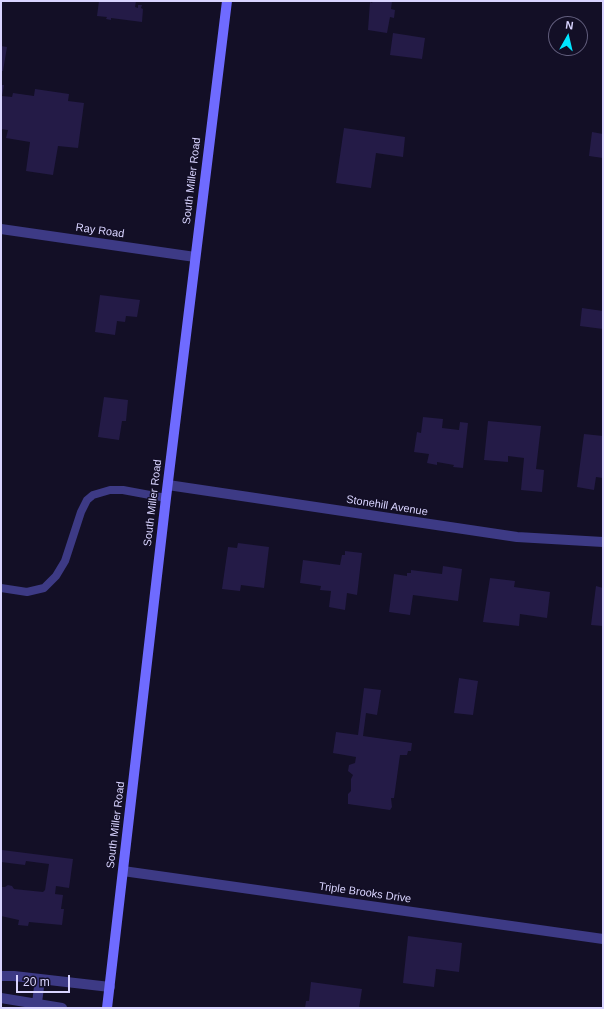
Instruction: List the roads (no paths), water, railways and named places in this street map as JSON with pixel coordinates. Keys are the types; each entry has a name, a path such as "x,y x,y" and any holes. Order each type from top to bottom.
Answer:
{"street":[{"name":"South Miller Road","path":"107,1008 166,498 227,1"},
{"name":"Ray Road","path":"1,229 195,257"},
{"name":"Stonehill Avenue","path":"168,485 517,537 603,542"},
{"name":"Triple Brooks Drive","path":"123,871 603,939"},
{"path":"1,976 110,987"},
{"path":"37,1003 40,979"},
{"path":"1,998 62,1008"}],"lane":[{"path":"1,588 27,592 44,588 56,576 65,561 81,512 87,500 93,495 110,490 123,490 166,498"}]}
